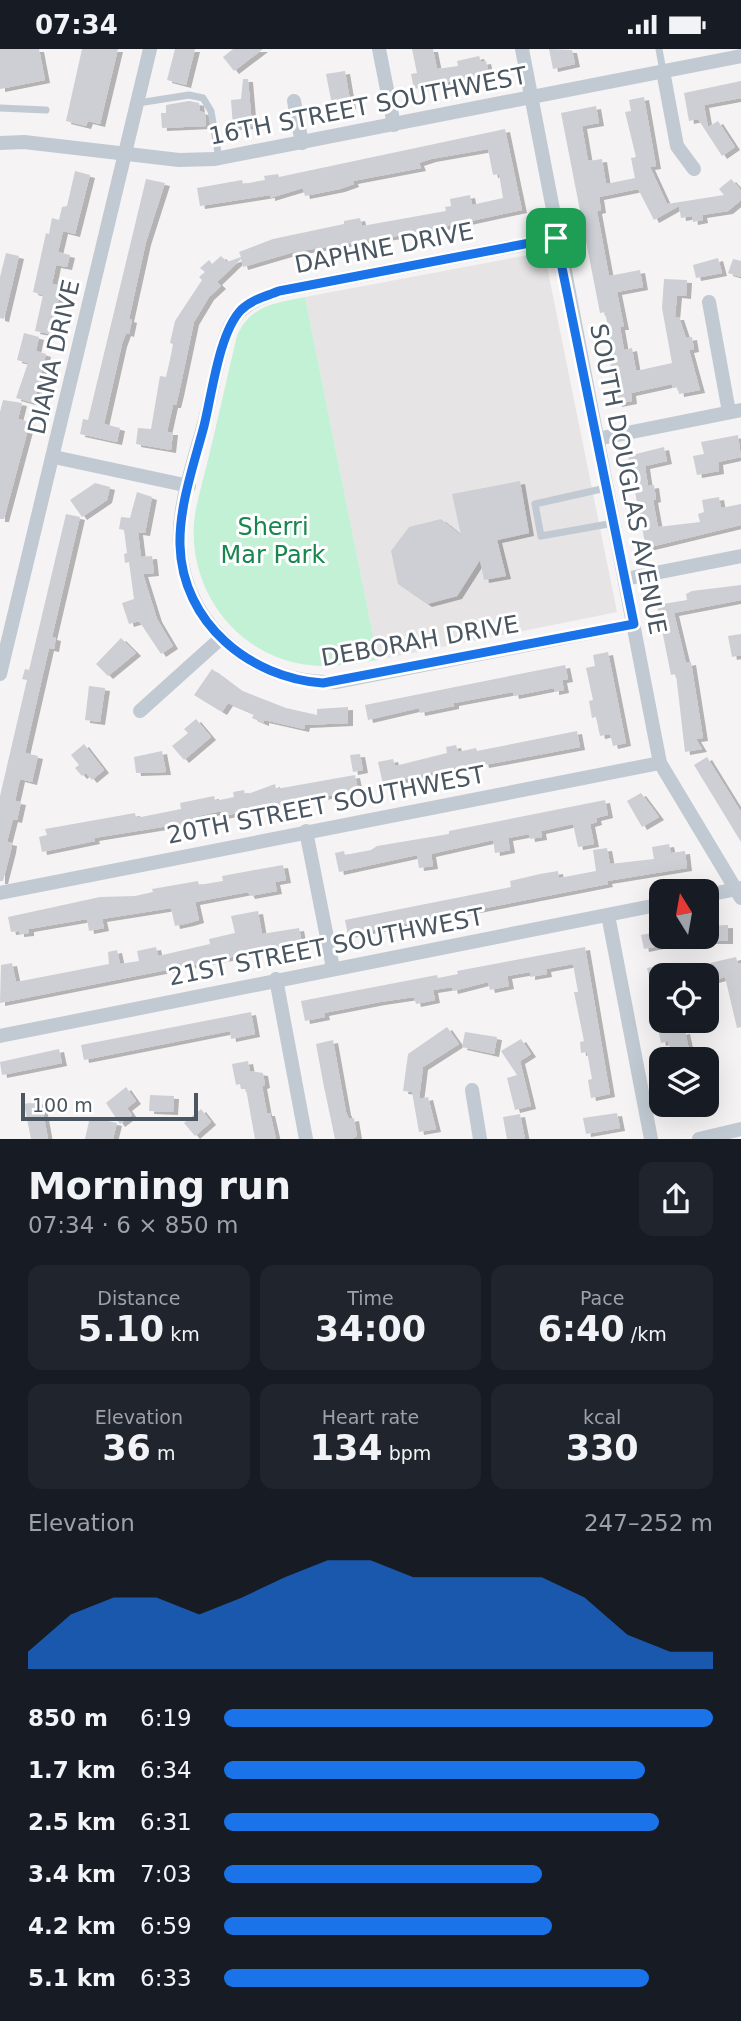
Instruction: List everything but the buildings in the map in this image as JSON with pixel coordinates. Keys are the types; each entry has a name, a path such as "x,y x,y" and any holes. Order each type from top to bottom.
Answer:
{"street":[{"name":"DIANA DRIVE","path":"0,674 150,49"},
{"path":"379,49 394,125"},
{"name":"SOUTH DOUGLAS AVENUE","path":"522,49 556,238 660,763 739,892"},
{"name":"16TH STREET SOUTHWEST","path":"0,143 125,152 179,160 219,159 741,56"},
{"path":"663,71 677,146 694,169"},
{"path":"293,101 302,143"},
{"name":"DAPHNE DRIVE","path":"189,486 226,338 234,320 250,303 279,291 556,238"},
{"path":"597,439 735,411 709,302"},
{"path":"54,457 189,486"},
{"name":"DEBORAH DRIVE","path":"189,486 181,533 181,560 188,585 202,614 220,639 272,673 323,683 634,624"},
{"path":"625,579 741,556"},
{"path":"140,711 220,639"},
{"name":"20TH STREET SOUTHWEST","path":"0,893 660,763"},
{"path":"306,831 334,968"},
{"path":"719,894 739,892"},
{"name":"21ST STREET SOUTHWEST","path":"0,1036 649,907"},
{"path":"608,915 651,1139"},
{"path":"276,979 306,1139"},
{"path":"472,1090 480,1139"},
{"path":"699,1139 741,1129"}],"lane":[{"path":"659,49 663,71"},
{"path":"137,104 190,95 203,98 211,111 219,159"},
{"path":"0,108 46,110"},
{"path":"607,488 535,504 541,536 614,523"}],"shaded area":[{"path":"544,252 617,612 378,660 305,297"}],"green space":[{"name":"Sherri Mar Park","path":"305,297 378,660 318,666 284,659 261,649 241,635 223,617 200,574 195,549 196,507 237,336 249,318 265,307"}],"route":[{"path":"556,238 634,624 323,683 291,679 272,673 220,639 202,614 188,585 180,545 189,486 226,338 229,328 242,309 279,291 556,238"}]}
